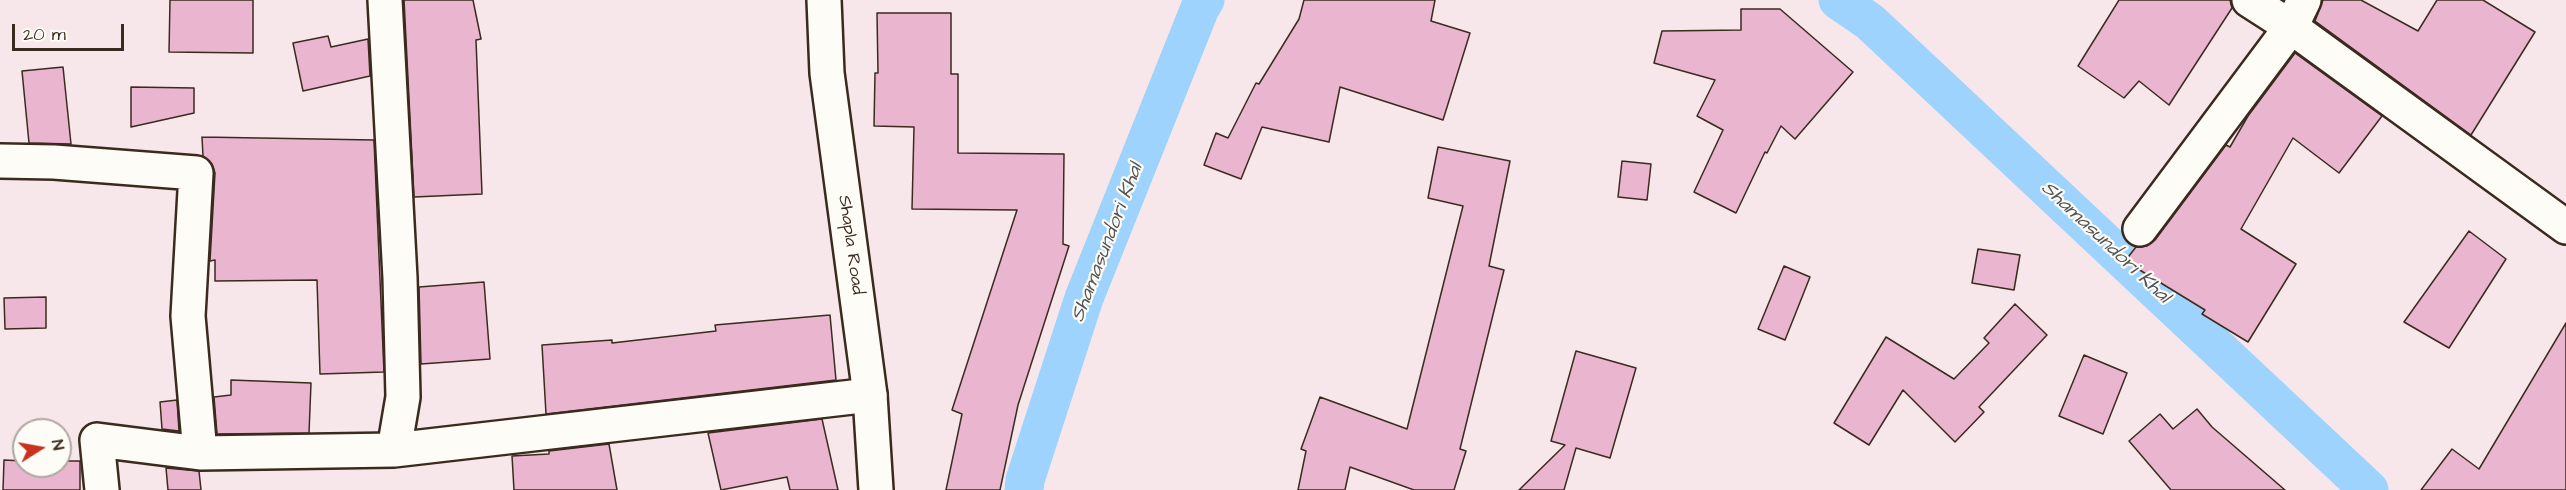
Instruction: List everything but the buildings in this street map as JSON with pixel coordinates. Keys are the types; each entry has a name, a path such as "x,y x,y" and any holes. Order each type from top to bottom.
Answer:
{"street":[{"path":"385,0 400,278 403,397 394,450"},
{"name":"Shapla Road","path":"824,0 827,73 870,395 876,490"},
{"path":"2249,0 2298,14 2566,227"},
{"path":"2140,229 2298,14"},
{"path":"0,160 196,172 188,316 200,453"},
{"path":"102,490 97,440 200,453 394,450 870,395"}],"waterway":[{"name":"Shamasundori Khal","path":"1024,490 1025,480 1084,298 1205,0"},
{"name":"Shamasundori Khal","path":"1838,0 1870,22 2369,490"}]}
